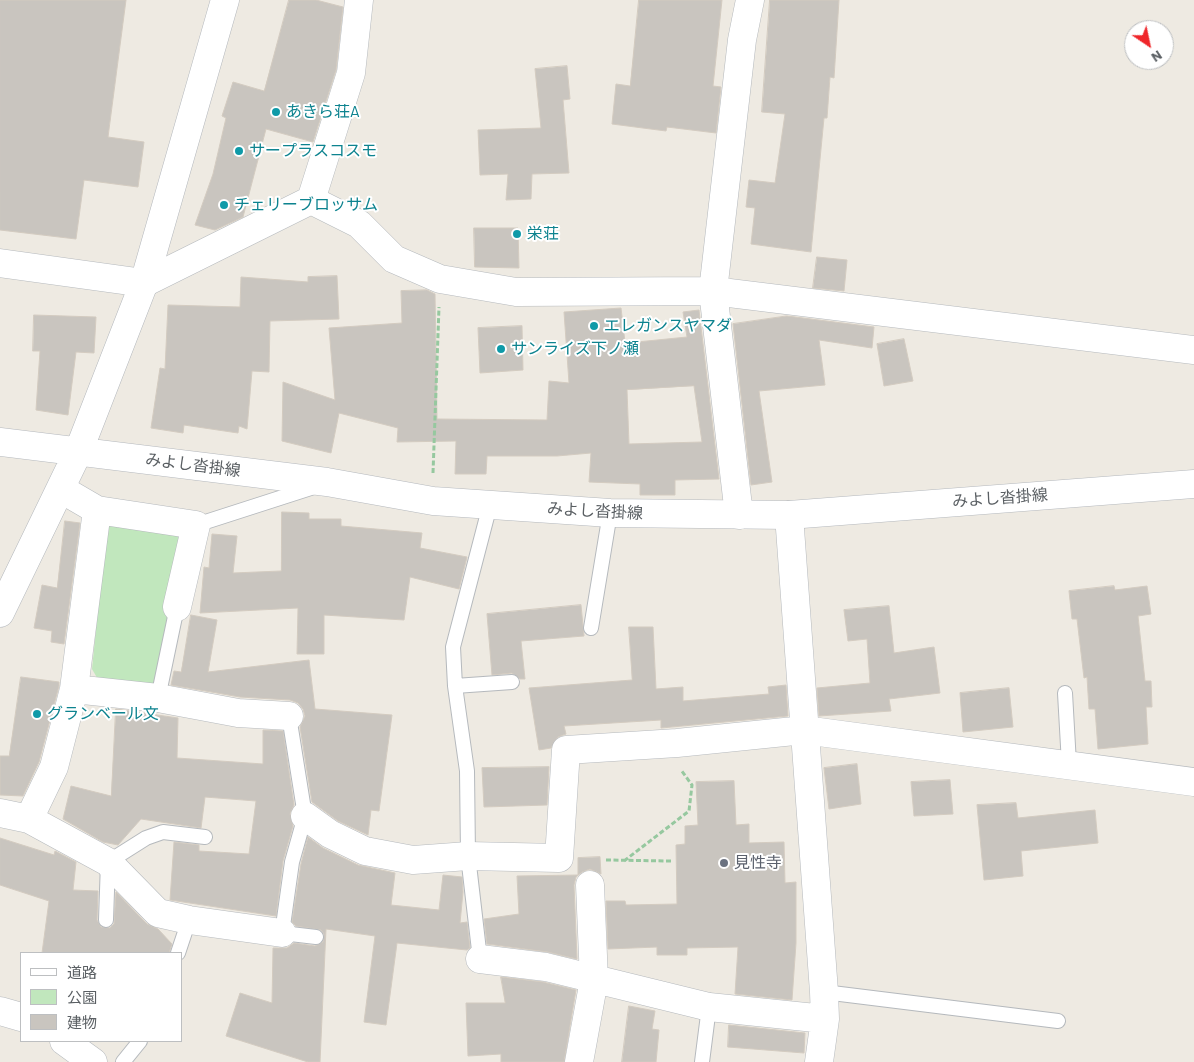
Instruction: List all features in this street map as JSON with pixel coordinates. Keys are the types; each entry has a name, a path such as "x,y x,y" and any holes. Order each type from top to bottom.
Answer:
{"street":[{"path":"0,613 79,450 144,283 225,0"},
{"path":"0,263 144,283 311,200 351,73 359,0"},
{"path":"739,515 712,291 741,50 750,0"},
{"path":"311,200 360,224 394,259 440,279 516,292 712,291 1194,350"},
{"name":"みよし沓掛線","path":"0,442 79,450 326,482 433,501 610,513 789,514 1194,484"},
{"path":"61,489 97,510 196,525 176,607"},
{"path":"29,819 54,767 74,689 97,510"},
{"path":"789,514 824,992 824,1019 819,1062"},
{"path":"74,689 158,698 238,713 289,716"},
{"path":"305,816 330,834 365,851 413,860 468,856 560,858 566,750 677,743 804,730 1194,782"},
{"path":"0,813 29,819 108,862 158,913 189,920 282,933"},
{"path":"579,1062 594,980 590,885"},
{"path":"480,959 546,967 709,1006 824,1019"},
{"path":"0,1011 20,1017"}],"lane":[{"path":"196,525 326,482"},
{"path":"480,959 468,856 467,771 455,686 453,647 490,505"},
{"path":"591,628 610,513"},
{"path":"158,698 176,607"},
{"path":"455,686 512,682"},
{"path":"1065,693 1069,764"},
{"path":"289,716 305,816 292,862 282,933 316,938"},
{"path":"106,920 108,862 146,838 163,832 204,837"},
{"path":"178,952 189,920"},
{"path":"824,992 1058,1021"},
{"path":"702,1062 709,1006"},
{"path":"124,1062 139,1042"}],"path":[{"path":"433,501 440,279"},
{"path":"624,861 690,811 692,785 679,768 677,743"},
{"path":"560,858 671,861"}],"green space":[{"path":"119,521 177,530 186,543 154,686 100,683 92,669 106,528"}],"building":[{"path":"0,0 126,0 108,137 144,142 138,187 84,180 76,239 0,230"},
{"path":"289,0 316,0 343,7 336,70 313,142 266,129 243,217 215,230 195,225 213,174 226,118 222,116 233,82 264,91"},
{"path":"639,0 722,0 713,86 721,87 716,133 667,127 666,131 612,124 616,84 630,86"},
{"path":"770,0 839,0 834,78 830,77 827,118 824,118 811,252 751,244 755,208 746,207 749,180 775,183 785,114 762,112"},
{"path":"567,66 570,99 563,100 569,173 532,174 531,199 506,200 508,174 480,175 478,130 541,128 535,69"},
{"path":"474,228 518,228 519,268 475,267"},
{"path":"817,257 847,260 844,291 813,288"},
{"path":"337,276 339,319 270,321 269,372 252,371 247,429 239,426 238,433 184,425 183,433 151,428 160,368 165,369 168,305 240,307 241,277 308,282 308,277"},
{"path":"427,290 435,294 437,419 547,420 549,381 569,383 564,312 621,308 625,342 627,343 687,337 683,312 699,310 719,479 675,480 675,495 640,495 640,484 589,482 591,453 557,456 487,456 486,474 455,474 456,441 397,442 398,428 339,413 331,453 282,441 283,382 335,400 329,328 402,323 401,291","holes":["694,386 702,442 629,444 627,390"]},
{"path":"34,315 96,317 94,353 76,352 68,415 36,410 40,351 33,351"},
{"path":"787,316 874,327 872,348 819,340 825,385 759,391 772,482 751,485 733,324"},
{"name":"サンライズ下ノ瀬","path":"522,326 523,370 480,373 478,328"},
{"path":"904,339 913,381 884,386 877,344"},
{"path":"282,512 309,513 309,519 341,519 341,526 422,533 420,548 467,557 459,589 410,577 404,620 324,615 324,654 297,654 298,608 200,613 204,567 209,568 212,534 237,536 233,573 281,571"},
{"path":"65,521 80,523 64,644 51,642 52,631 34,628 42,585 57,588"},
{"path":"1114,586 1115,590 1147,586 1151,614 1138,616 1145,681 1151,681 1152,707 1146,707 1148,744 1098,749 1095,709 1089,709 1087,677 1084,678 1077,619 1072,619 1069,591"},
{"path":"581,605 584,636 521,641 525,679 520,679 512,673 492,675 487,614"},
{"path":"889,606 894,653 934,647 940,693 889,699 891,711 819,716 817,688 870,683 867,639 848,641 844,610"},
{"path":"191,615 217,620 208,672 309,660 315,709 392,715 379,811 371,810 368,835 338,821 312,802 300,727 305,716 303,709 298,703 290,700 240,697 171,685 174,671 181,672"},
{"path":"629,627 653,627 656,689 683,687 683,701 769,694 768,687 786,685 788,716 661,728 661,720 564,726 566,734 558,737 551,748 539,750 529,688 632,680"},
{"name":"グランベール文","path":"21,677 59,682 59,686 39,762 23,796 0,795 0,756 9,756"},
{"path":"1009,688 1013,727 963,732 960,693"},
{"path":"116,709 178,718 177,758 263,764 263,730 283,731 294,805 290,814 293,826 283,861 276,916 170,900 174,842 199,845 199,851 249,854 256,801 205,797 201,828 141,819 118,845 103,842 63,819 71,786 111,796"},
{"path":"857,764 861,804 829,809 824,768"},
{"path":"549,767 547,805 484,807 482,768"},
{"path":"950,780 953,814 914,816 911,782"},
{"path":"734,781 736,825 749,824 749,843 784,842 785,883 796,882 796,943 792,1000 735,994 738,947 687,948 687,955 657,955 657,947 608,949 606,901 625,901 626,905 677,904 676,845 685,844 685,826 698,825 696,782"},
{"path":"1016,803 1018,818 1095,810 1098,843 1021,851 1023,876 984,880 977,805"},
{"path":"308,837 323,848 358,865 395,873 391,905 439,910 443,875 462,877 463,892 460,923 467,922 470,948 467,950 397,943 386,1025 364,1022 375,936 326,929 320,1062 308,1062 226,1036 240,993 272,1003 273,948 287,948 294,943 315,946 323,942 324,934 321,930 296,926 292,922 301,864"},
{"path":"0,838 54,855 55,851 76,862 73,890 98,891 97,920 101,927 110,928 114,924 116,892 147,924 158,929 172,944 169,952 42,952 49,901 0,885"},
{"path":"600,857 601,874 590,869 582,872 576,877 574,885 577,959 548,952 487,944 484,919 519,914 517,876 578,875 578,858"},
{"path":"501,977 543,982 576,990 564,1062 501,1062 501,1054 468,1056 466,1003 505,1003"},
{"path":"629,1006 655,1011 652,1029 659,1030 656,1062 622,1062"},
{"path":"729,1025 805,1033 804,1053 728,1047"}],"place":[{"name":"あきら荘A","path":"276,112"},
{"name":"サープラスコスモ","path":"239,151"},
{"name":"チェリーブロッサム","path":"224,205"},
{"name":"栄荘","path":"517,234"},
{"name":"エレガンスヤマダ","path":"594,326"},
{"name":"サンライズ下ノ瀬","path":"501,349"},
{"name":"グランベール文","path":"37,714"},
{"name":"見性寺","path":"724,863"}]}
